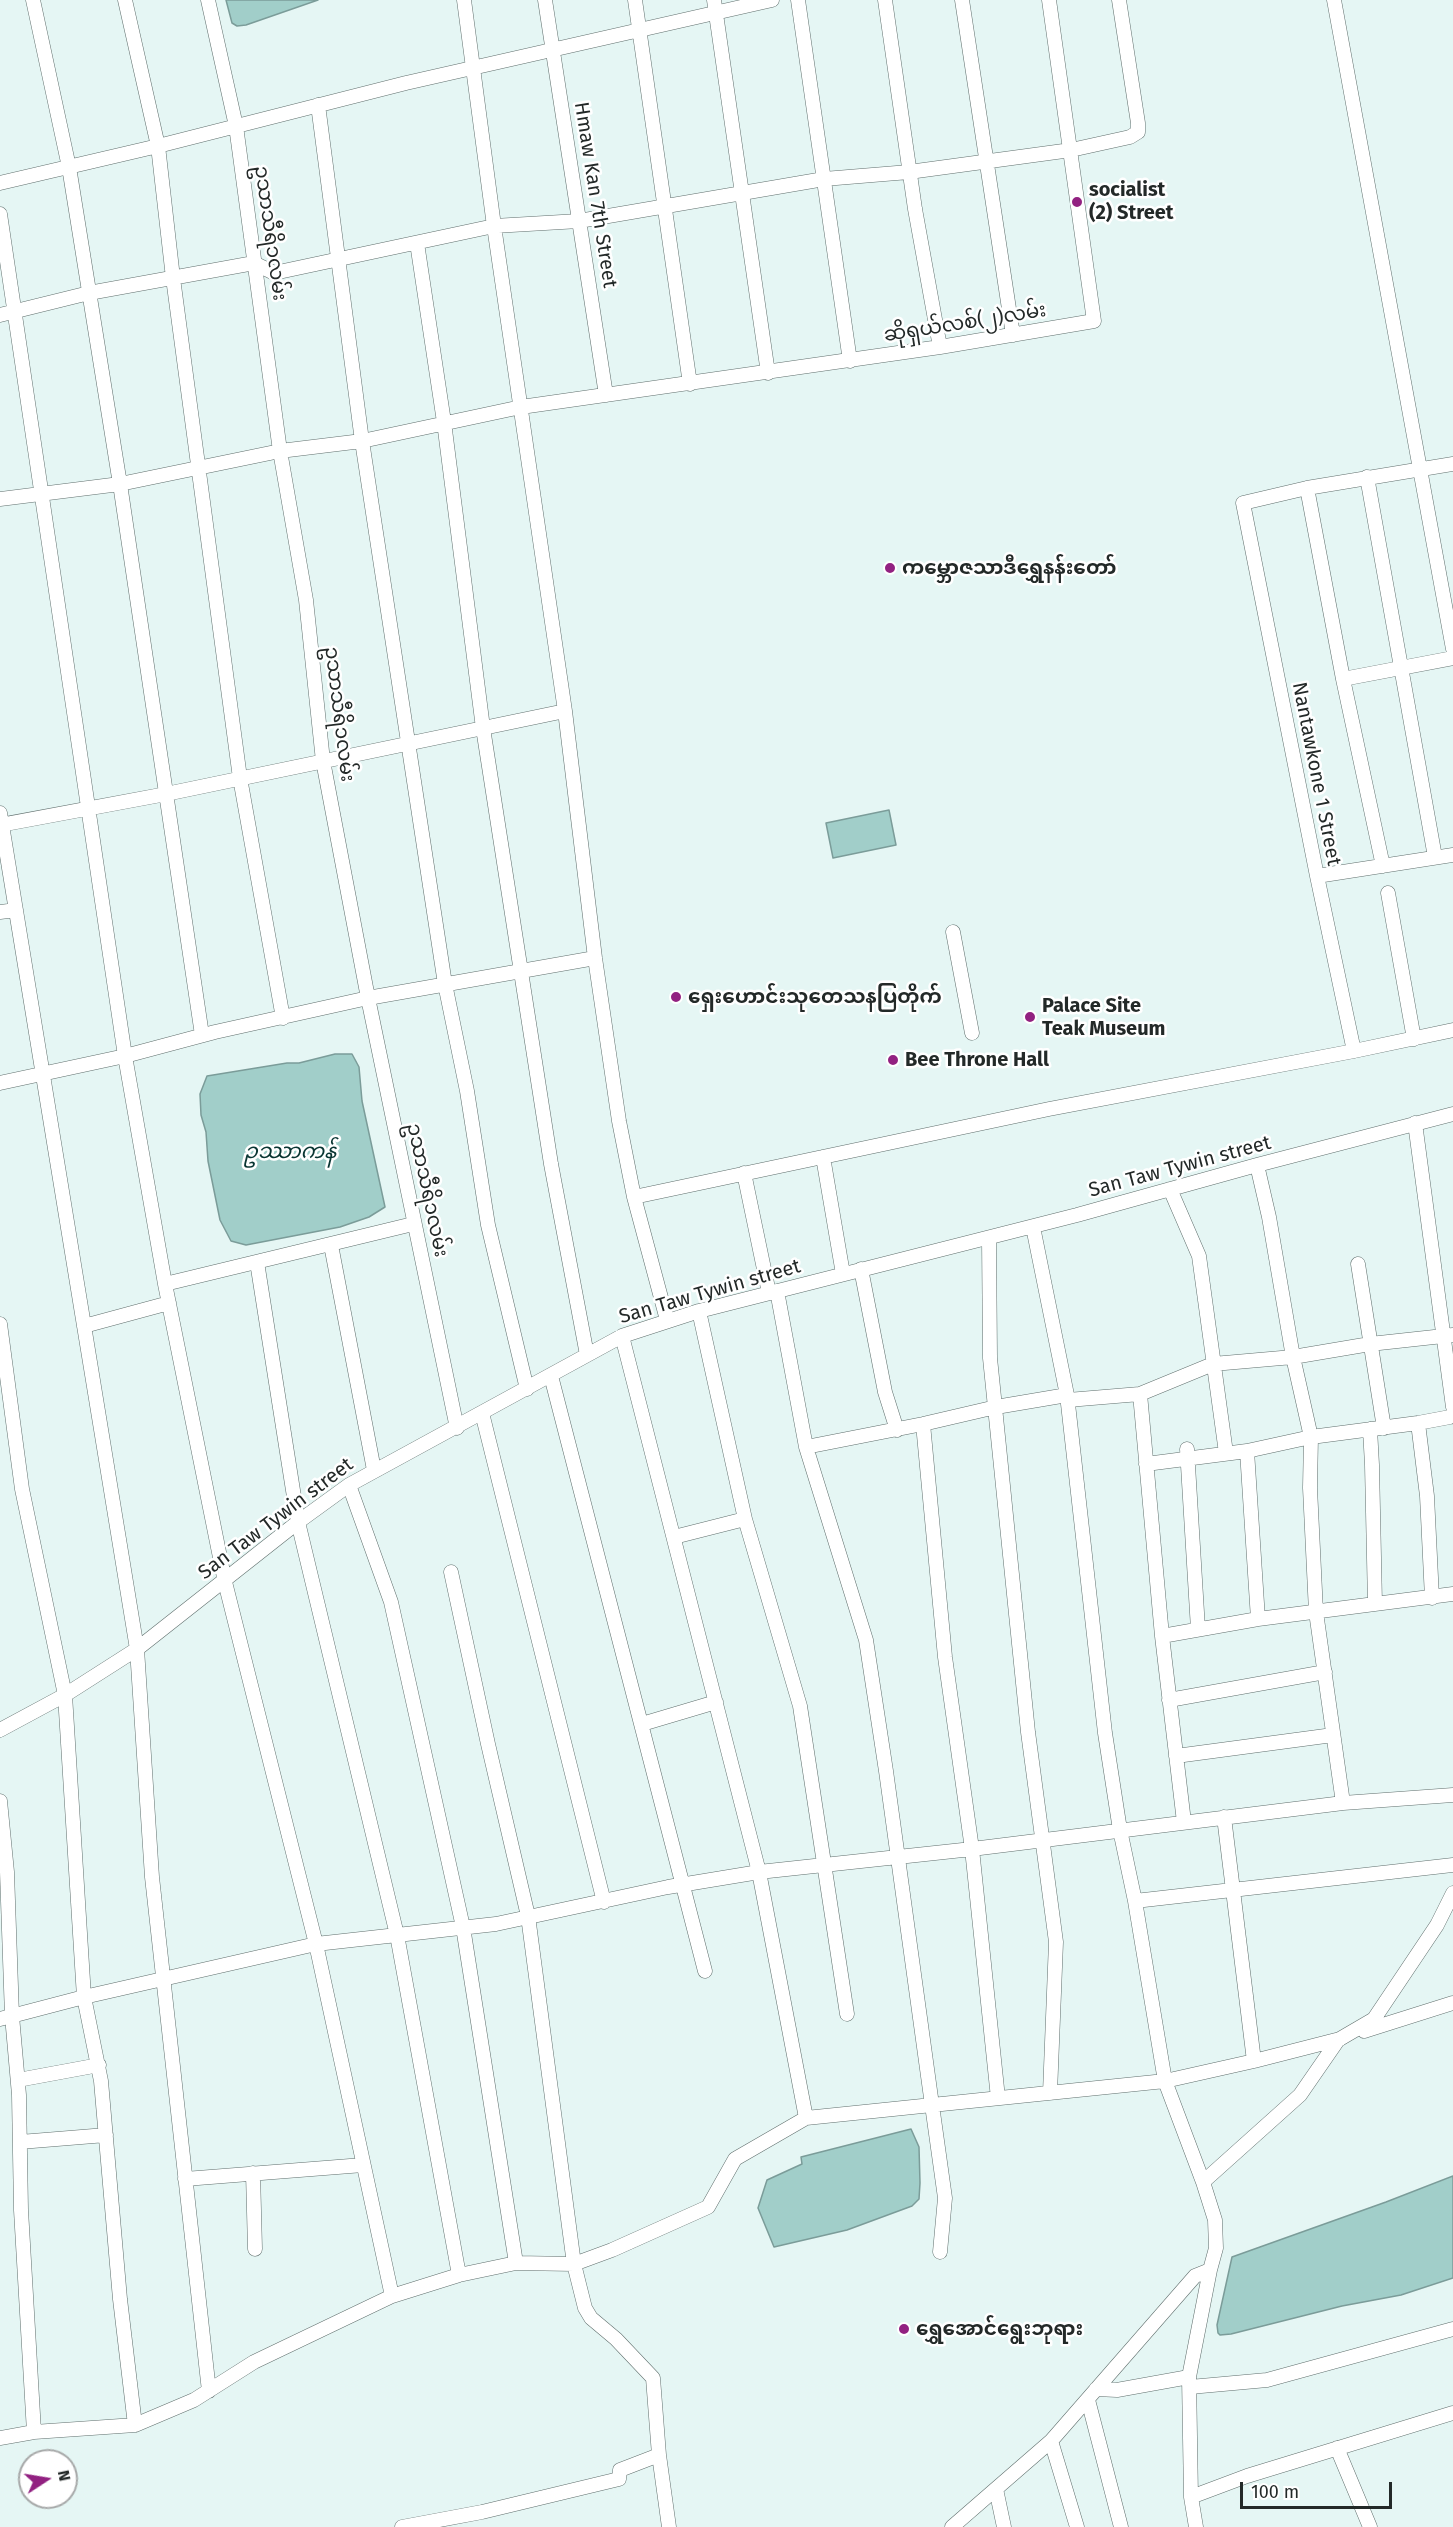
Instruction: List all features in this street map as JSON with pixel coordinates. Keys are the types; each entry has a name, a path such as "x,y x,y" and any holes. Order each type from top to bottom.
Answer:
{"street":[{"path":"33,0 69,167 120,484 202,1035"},
{"path":"125,0 158,146 173,278 240,778 282,1018"},
{"name":"ဥသာသီရိ၁လမ်း","path":"208,0 236,126 280,452 306,600 323,761 413,1224 457,1428"},
{"path":"464,0 494,226 565,711 595,958 620,1121 634,1197 667,1320"},
{"name":"Hmaw Kan 7th Street","path":"545,0 606,395"},
{"path":"635,0 690,384"},
{"path":"0,183 552,49 640,30 715,6 772,0"},
{"path":"798,0 850,361"},
{"path":"885,0 909,172 940,347"},
{"path":"962,0 1013,335"},
{"name":"ဆိုရှယ်လစ်(၂)လမ်း","path":"0,499 120,484 280,452 362,441 521,407 850,361 1094,321 1049,0"},
{"path":"7,314 89,293 254,263 274,273 339,261 494,226 579,221 824,180 909,172 1071,150 1130,137 1138,132 1136,105 1119,0"},
{"path":"1334,0 1453,649"},
{"path":"715,6 768,373"},
{"path":"318,105 362,441 410,743 445,984 467,1091 488,1225 527,1389"},
{"path":"0,214 7,314 43,493 125,1056 165,1284 225,1582 316,1944 392,2296"},
{"path":"417,243 444,422 483,728 551,1164 587,1355"},
{"path":"1383,866 1343,679 1307,488 1453,464"},
{"path":"1367,477 1435,858"},
{"name":"Nantawkone 1 Street","path":"1307,488 1243,503 1354,1052"},
{"path":"1343,679 1453,658"},
{"path":"209,2391 162,1981 152,1877 137,1649 1,821 166,794 565,711"},
{"path":"1317,876 1453,855"},
{"path":"1388,893 1414,1039"},
{"path":"0,912 16,910"},
{"path":"953,933 972,1033"},
{"path":"0,1083 125,1056 202,1035 368,998 521,969 595,958"},
{"path":"634,1197 1049,1109 1354,1052 1453,1030"},
{"name":"San Taw Tywin street","path":"0,1730 65,1695 137,1649 225,1582 298,1521 349,1485 622,1336 699,1311 1033,1227 1453,1114"},
{"path":"1415,1123 1448,1336 1453,1407"},
{"path":"823,1157 843,1274"},
{"path":"1257,1165 1269,1217 1293,1357 1311,1437 1310,1488 1316,1612 1343,1803"},
{"path":"744,1173 773,1292 806,1447 866,1640 945,2198 940,2252"},
{"path":"1170,1189 1199,1256 1226,1453"},
{"path":"165,1284 413,1224"},
{"path":"1033,1227 1067,1397 1105,1733 1165,2081 1215,2220 1216,2248 1190,2382 1191,2497 1196,2527"},
{"path":"989,1238 990,1358 1028,1732 1056,1942 1050,2093"},
{"path":"331,1245 374,1470"},
{"path":"257,1262 298,1521 397,1935 459,2275"},
{"path":"1358,1264 1384,1428"},
{"path":"861,1269 885,1392 897,1430"},
{"path":"84,1326 169,1303"},
{"path":"699,1311 745,1519 800,1706 847,2014"},
{"path":"0,1324 22,1489 65,1695 84,1997 99,2065 120,2299 135,2425"},
{"path":"622,1336 759,1872 806,2118"},
{"path":"806,1447 923,1425 996,1407 1067,1397 1140,1394 1213,1364 1293,1357 1370,1344 1448,1336"},
{"path":"551,1376 705,1971"},
{"path":"1140,1394 1162,1636 1184,1822"},
{"path":"482,1413 604,1902"},
{"path":"1146,1464 1187,1453 1226,1453 1247,1450 1311,1437 1418,1423 1450,1417 1453,1414"},
{"path":"1418,1423 1427,1496 1432,1598"},
{"path":"923,1425 945,1657 972,1849 998,2098"},
{"path":"1370,1430 1375,1604"},
{"path":"1247,1450 1258,1619"},
{"path":"1187,1453 1198,1629"},
{"path":"349,1485 391,1602 463,1927 516,2263"},
{"path":"674,1537 745,1519"},
{"path":"451,1572 528,1916 574,2264 585,2308 591,2318 616,2339 652,2378 669,2527"},
{"path":"1162,1636 1258,1619 1453,1594"},
{"path":"1169,1700 1324,1672"},
{"path":"642,1724 716,1702"},
{"path":"1176,1756 1333,1735"},
{"path":"6,2018 84,1997 316,1944 496,1924 759,1872 898,1858 1224,1816 1343,1803 1453,1795"},
{"path":"0,1801 7,1872 6,2018 18,2080 21,2210 34,2432"},
{"path":"1224,1816 1254,2061"},
{"path":"1135,1901 1453,1864"},
{"path":"1203,2182 1300,2095 1338,2040 1374,2019 1437,1925 1453,1893"},
{"path":"0,2438 34,2432 135,2425 194,2400 254,2362 392,2296 459,2275 516,2263 574,2264 612,2250 708,2207 735,2159 806,2118 1165,2081 1338,2040 1453,2003"},
{"path":"18,2080 99,2065"},
{"path":"20,2142 106,2135"},
{"path":"185,2179 363,2165"},
{"path":"253,2173 255,2249"},
{"path":"952,2527 1051,2441 1195,2276 1210,2270"},
{"path":"1092,2395 1190,2382 1267,2380 1453,2329"},
{"path":"1092,2395 1120,2527"},
{"path":"1191,2497 1336,2448 1453,2413"},
{"path":"1051,2441 1077,2527"},
{"path":"1336,2448 1370,2527"},
{"path":"402,2527 482,2512 619,2479 620,2470 659,2455"},
{"path":"996,2489 1004,2527"}],"water":[{"path":"226,0 318,0 237,26 232,23"},
{"path":"889,810 896,845 833,858 826,823"},
{"name":"ဥဿာကန်","path":"335,1054 352,1054 359,1067 362,1101 385,1207 369,1217 340,1227 246,1245 231,1241 220,1220 208,1161 206,1132 201,1115 200,1094 207,1076 299,1063"},
{"path":"911,2129 919,2147 920,2183 919,2199 912,2206 847,2230 774,2247 758,2208 767,2180 802,2164 801,2157"},
{"path":"1453,2176 1453,2278 1401,2295 1342,2306 1231,2334 1220,2335 1218,2333 1217,2325 1232,2257"}],"place":[{"name":"socialist (2) Street","path":"1077,202"},
{"name":"ကမ္ဘောဇသာဒီရွှေနန်းတော်","path":"890,568"},
{"name":"ရှေးဟောင်းသုတေသနပြတိုက်","path":"676,997"},
{"name":"Palace Site Teak Museum","path":"1030,1017"},
{"name":"Bee Throne Hall","path":"893,1060"},
{"name":"ရွှေအောင်ရွေးဘုရား","path":"904,2329"}]}
